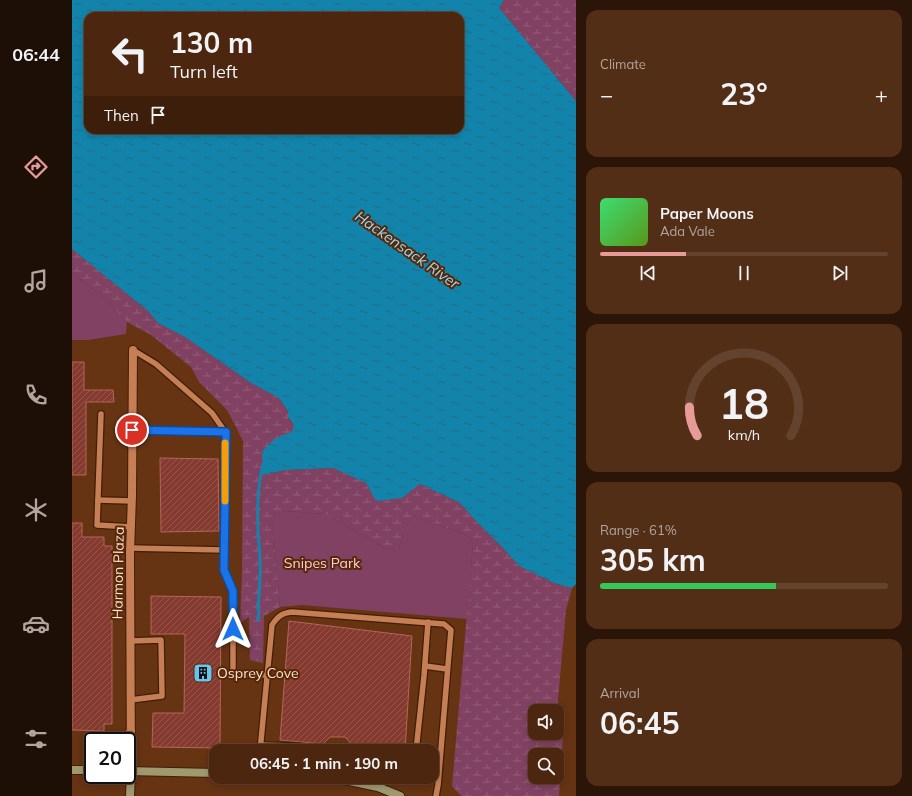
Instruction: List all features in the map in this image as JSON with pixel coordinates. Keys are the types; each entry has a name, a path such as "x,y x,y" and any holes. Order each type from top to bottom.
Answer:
{"main road":[{"path":"72,770 84,770"},
{"path":"136,771 209,772"},
{"name":"Harmon Plaza","path":"130,784 130,796"},
{"path":"364,784 378,787 400,796"}],"street":[{"name":"Harmon Plaza","path":"131,731 130,548 132,501 133,350"}],"lane":[{"path":"133,350 156,364 212,413 226,432 224,570 233,591 234,675 267,675"},
{"path":"101,414 97,525 131,527"},
{"path":"132,430 226,432"},
{"path":"98,500 132,501"},
{"path":"130,548 224,550"},
{"path":"260,744 272,625 283,613 296,612 444,624 451,630 439,774"},
{"path":"417,744 428,622"},
{"path":"130,641 161,640 162,696 130,700"},
{"path":"425,666 448,669"},
{"path":"436,796 438,784"}],"green space":[{"path":"504,0 576,0 576,101 499,8"},
{"path":"72,249 148,311 158,323 185,337 251,383 279,398 288,411 288,418 294,425 293,432 284,434 264,475 286,470 333,468 366,483 370,491 402,498 420,484 460,503 519,566 554,583 572,588 566,610 558,704 528,704 528,740 563,740 562,748 528,748 528,784 560,784 559,796 461,796 452,786 473,544 467,535 413,516 405,527 399,548 388,550 326,514 286,511 273,514 280,607 264,616 263,663 250,660 249,617 240,623 243,441 227,410 199,382 191,367 151,335 127,322 100,294 72,273"},
{"path":"72,273 100,294 127,322 126,334 88,340 72,340"},
{"name":"Snipes Park","path":"286,511 326,514 388,550 399,548 405,527 413,516 467,535 473,544 467,619 302,605 280,607 273,514"}],"water":[{"name":"Hackensack River","path":"72,0 504,0 499,8 576,101 576,584 572,588 554,583 519,566 460,503 420,484 402,498 376,501 366,483 333,468 286,470 263,475 262,452 275,439 292,432 294,425 288,417 288,411 279,398 251,383 185,337 158,323 148,311 72,249"}],"building":[{"path":"72,362 84,362 84,390 113,390 114,402 86,402 86,475 72,475"},
{"path":"160,458 218,459 219,531 161,532"},
{"path":"72,523 82,523 82,537 104,537 104,546 112,546 112,724 104,724 104,731 72,730"},
{"name":"Osprey Cove","path":"151,596 221,597 220,744 209,744 209,748 152,747 153,713 184,713 185,634 151,634"},
{"path":"289,621 412,636 405,744 351,744 345,737 330,737 323,744 280,740"}],"waterway":[{"path":"258,620 260,578 258,505 263,464"}],"slow traffic":[{"path":"225,443 225,501"}],"place":[{"name":"Osprey Cove","path":"203,673"}],"route":[{"path":"132,430 226,432 224,570 233,591 233,629"}]}
